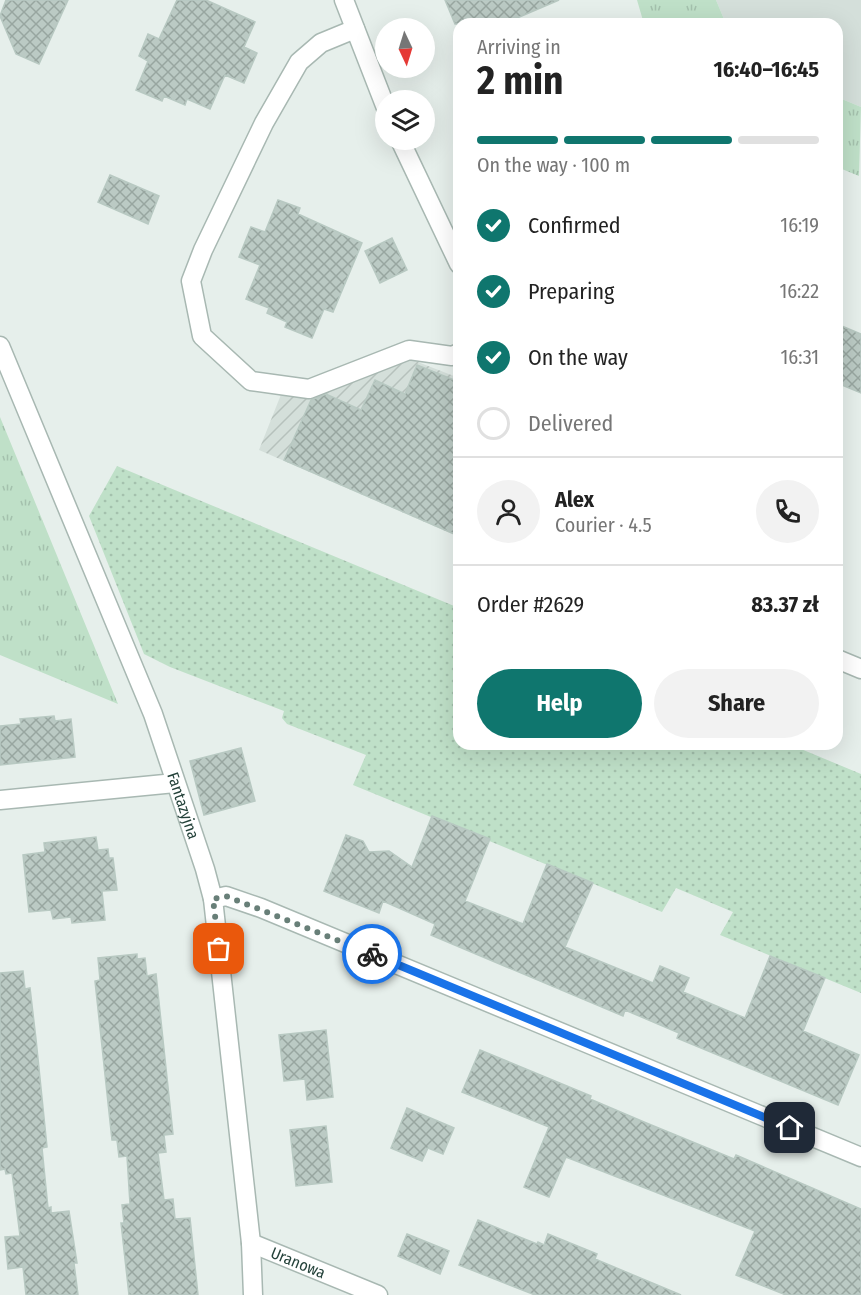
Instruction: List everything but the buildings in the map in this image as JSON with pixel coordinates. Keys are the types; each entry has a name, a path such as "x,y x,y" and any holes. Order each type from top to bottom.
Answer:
{"street":[{"path":"344,0 379,90"},
{"path":"355,29 321,43 299,62 264,123 203,250 191,281 202,336 252,381 309,389 409,350 453,356"},
{"path":"405,150 453,251"},
{"name":"Fantazyjna","path":"0,346 153,714 213,899 251,1243 253,1295"},
{"path":"843,662 861,669"},
{"path":"0,800 176,783"},
{"path":"213,899 226,896 261,908 861,1157"},
{"name":"Uranowa","path":"251,1243 378,1295"}],"shaded area":[{"path":"716,0 861,0 861,107 843,100 843,18 724,18"},
{"path":"405,357 453,376 453,534 259,450 282,392"}],"green space":[{"path":"637,0 716,0 724,18 642,18"},
{"path":"843,100 861,107 859,176 843,169"},
{"path":"0,417 118,704 0,655"},
{"path":"117,466 453,606 453,750 803,750 861,774 861,993 720,935 733,912 676,888 662,912 353,785 366,755 287,724 282,718 284,711 170,667 144,654 89,516"}],"way so far":[{"path":"219,949 213,899 226,896 372,954"}],"route":[{"path":"372,954 790,1128"}]}
